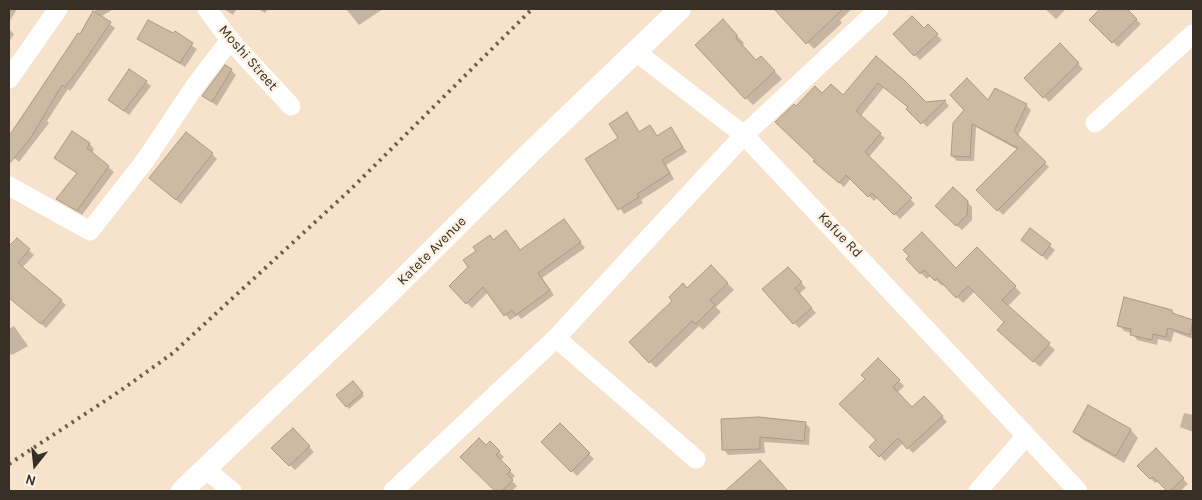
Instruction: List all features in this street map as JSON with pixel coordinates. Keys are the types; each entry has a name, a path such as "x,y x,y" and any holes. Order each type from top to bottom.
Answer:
{"street":[{"path":"9,79 58,9"},
{"name":"Moshi Street","path":"207,9 230,40 290,106"},
{"name":"Katete Avenue","path":"182,491 383,299 532,151 680,9"},
{"path":"393,491 556,338 744,134 879,9"},
{"path":"1095,123 1193,34"},
{"path":"9,186 90,231 144,162 195,86 230,40"},
{"name":"Kafue Rd","path":"636,52 744,134 1078,491"},
{"path":"556,338 696,459"},
{"path":"978,491 1026,436"},
{"path":"205,469 232,491"}],"building":[{"path":"774,9 843,9 806,44"},
{"path":"1100,9 1127,9 1137,19 1112,43 1089,20"},
{"path":"93,11 111,22 65,87 62,85 30,139 9,164 9,136 78,33 80,34"},
{"path":"912,16 924,28 928,24 938,34 914,56 893,34"},
{"path":"723,19 737,35 736,38 756,60 761,56 775,71 745,99 695,45"},
{"path":"148,20 173,33 175,31 193,43 180,63 137,39"},
{"path":"1060,43 1079,63 1043,98 1024,78"},
{"path":"876,56 926,102 946,100 921,124 906,109 908,107 878,83 856,111 881,133 865,152 912,198 894,215 872,193 868,197 846,175 839,183 813,161 815,160 775,122 794,104 796,106 815,86 822,93 831,84 843,95"},
{"path":"225,65 232,69 212,102 202,96"},
{"path":"129,69 147,81 124,111 108,100"},
{"path":"967,78 988,100 995,88 1027,104 1014,131 1046,162 997,211 976,190 1018,148 972,124 970,157 951,156 953,123 964,110 950,95"},
{"path":"627,112 639,132 650,125 657,136 671,127 683,147 662,160 670,173 637,194 639,197 618,210 585,159 618,138 609,124"},
{"path":"72,131 90,143 87,148 109,166 77,211 56,199 77,173 54,158"},
{"path":"186,132 213,153 176,200 149,178"},
{"path":"953,187 968,201 967,215 956,226 935,206"},
{"path":"564,219 581,242 538,273 550,290 516,315 512,310 504,316 483,287 466,304 449,286 468,267 463,260 476,251 473,247 490,235 493,240 506,230 520,250"},
{"path":"1030,228 1051,244 1042,256 1021,240"},
{"path":"922,232 956,268 977,247 1016,286 1002,300 1050,343 1033,362 997,330 1004,322 968,286 956,298 937,278 935,281 924,270 920,274 906,259 909,256 903,250"},
{"path":"17,238 30,249 18,263 62,300 41,324 9,298 9,246"},
{"path":"711,265 728,283 710,300 715,305 696,324 692,321 649,363 629,342 672,301 669,297 683,283 687,288"},
{"path":"788,267 802,282 795,288 812,308 793,324 762,289"},
{"path":"1124,297 1172,310 1172,313 1193,320 1190,335 1168,328 1166,337 1153,334 1152,340 1130,335 1131,329 1117,326"},
{"path":"878,358 900,380 893,387 912,407 924,396 943,416 907,449 898,438 879,457 869,447 876,440 839,404 865,379 861,375"},
{"path":"353,381 363,393 346,407 336,395"},
{"path":"1088,405 1131,429 1116,456 1073,432"},
{"path":"759,417 806,422 804,441 760,437 760,449 722,450 721,419"},
{"path":"560,423 590,453 571,472 541,442"},
{"path":"293,428 310,446 289,466 271,448"},
{"path":"479,438 486,445 490,441 500,451 496,455 511,470 507,474 513,480 502,491 495,491 460,457"},
{"path":"1156,448 1184,478 1170,491 1167,491 1153,477 1150,479 1137,466"},
{"path":"760,460 788,491 725,491"}],"railway":[{"path":"9,464 120,391 173,353 350,190 532,9"}]}
